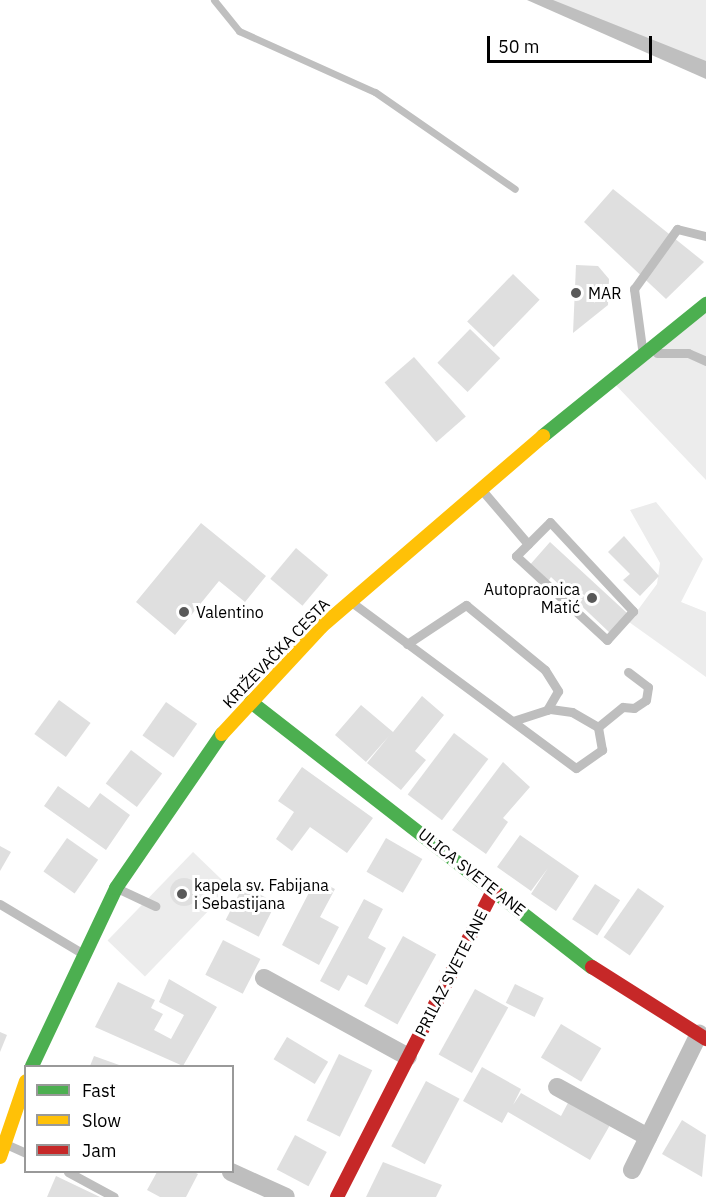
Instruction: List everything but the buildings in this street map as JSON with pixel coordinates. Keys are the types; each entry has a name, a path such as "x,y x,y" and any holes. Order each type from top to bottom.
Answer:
{"main road":[{"name":"KRIŽEVAČKA CESTA","path":"32,1065 116,888 203,754 350,601 480,487 706,304"},
{"name":"ULICA SVETE ANE","path":"251,702 605,977 702,1037"},
{"name":"PRILAZ SVETE ANE","path":"337,1197 494,889"},
{"path":"2,1150 5,1112 24,1084"}],"street":[{"name":"PRILAZ SVETE ANE","path":"264,978 408,1057"},
{"name":"ULICA SVETE ANE","path":"632,1170 702,1037"},
{"path":"557,1087 648,1137"},
{"path":"233,1173 286,1197"}],"lane":[{"path":"706,236 677,230 634,289 643,353 688,353 706,361"},
{"path":"480,487 528,544"},
{"path":"550,522 633,611 607,640 516,556 528,544 550,522"},
{"path":"350,601 576,768 602,750 598,727"},
{"path":"407,644 466,605 545,670 558,691 547,710"},
{"path":"598,727 624,707 634,708 646,700 648,687 628,672"},
{"path":"513,721 547,710 572,712 598,727"},
{"path":"116,888 156,906"},
{"path":"0,904 84,954"},
{"path":"2,1150 24,1153"},
{"path":"71,1173 114,1197"}],"shaded area":[{"path":"527,0 553,0 706,61 706,79"},
{"path":"537,0 706,0 706,70"},
{"path":"706,296 706,480 611,380"},
{"path":"656,502 703,559 681,602 706,612 706,677 629,622 657,584 660,563 630,510"},
{"path":"193,852 230,888 145,977 108,940"}],"waterway":[{"path":"214,0 239,31 375,92 515,189"}],"traffic: fast":[{"path":"543,436 706,304"},
{"path":"251,702 592,967"},
{"path":"32,1065 116,888 222,734"}],"traffic: slow":[{"path":"222,734 321,627 543,436"},
{"path":"0,1157 24,1087"}],"traffic: jam":[{"path":"337,1197 494,889"},
{"path":"592,967 706,1039"}],"place":[{"name":"MAR","path":"576,293"},
{"name":"Autopraonica Matić","path":"592,598"},
{"name":"Valentino","path":"184,612"},
{"name":"kapela sv. Fabijana i Sebastijana","path":"182,894"}]}
